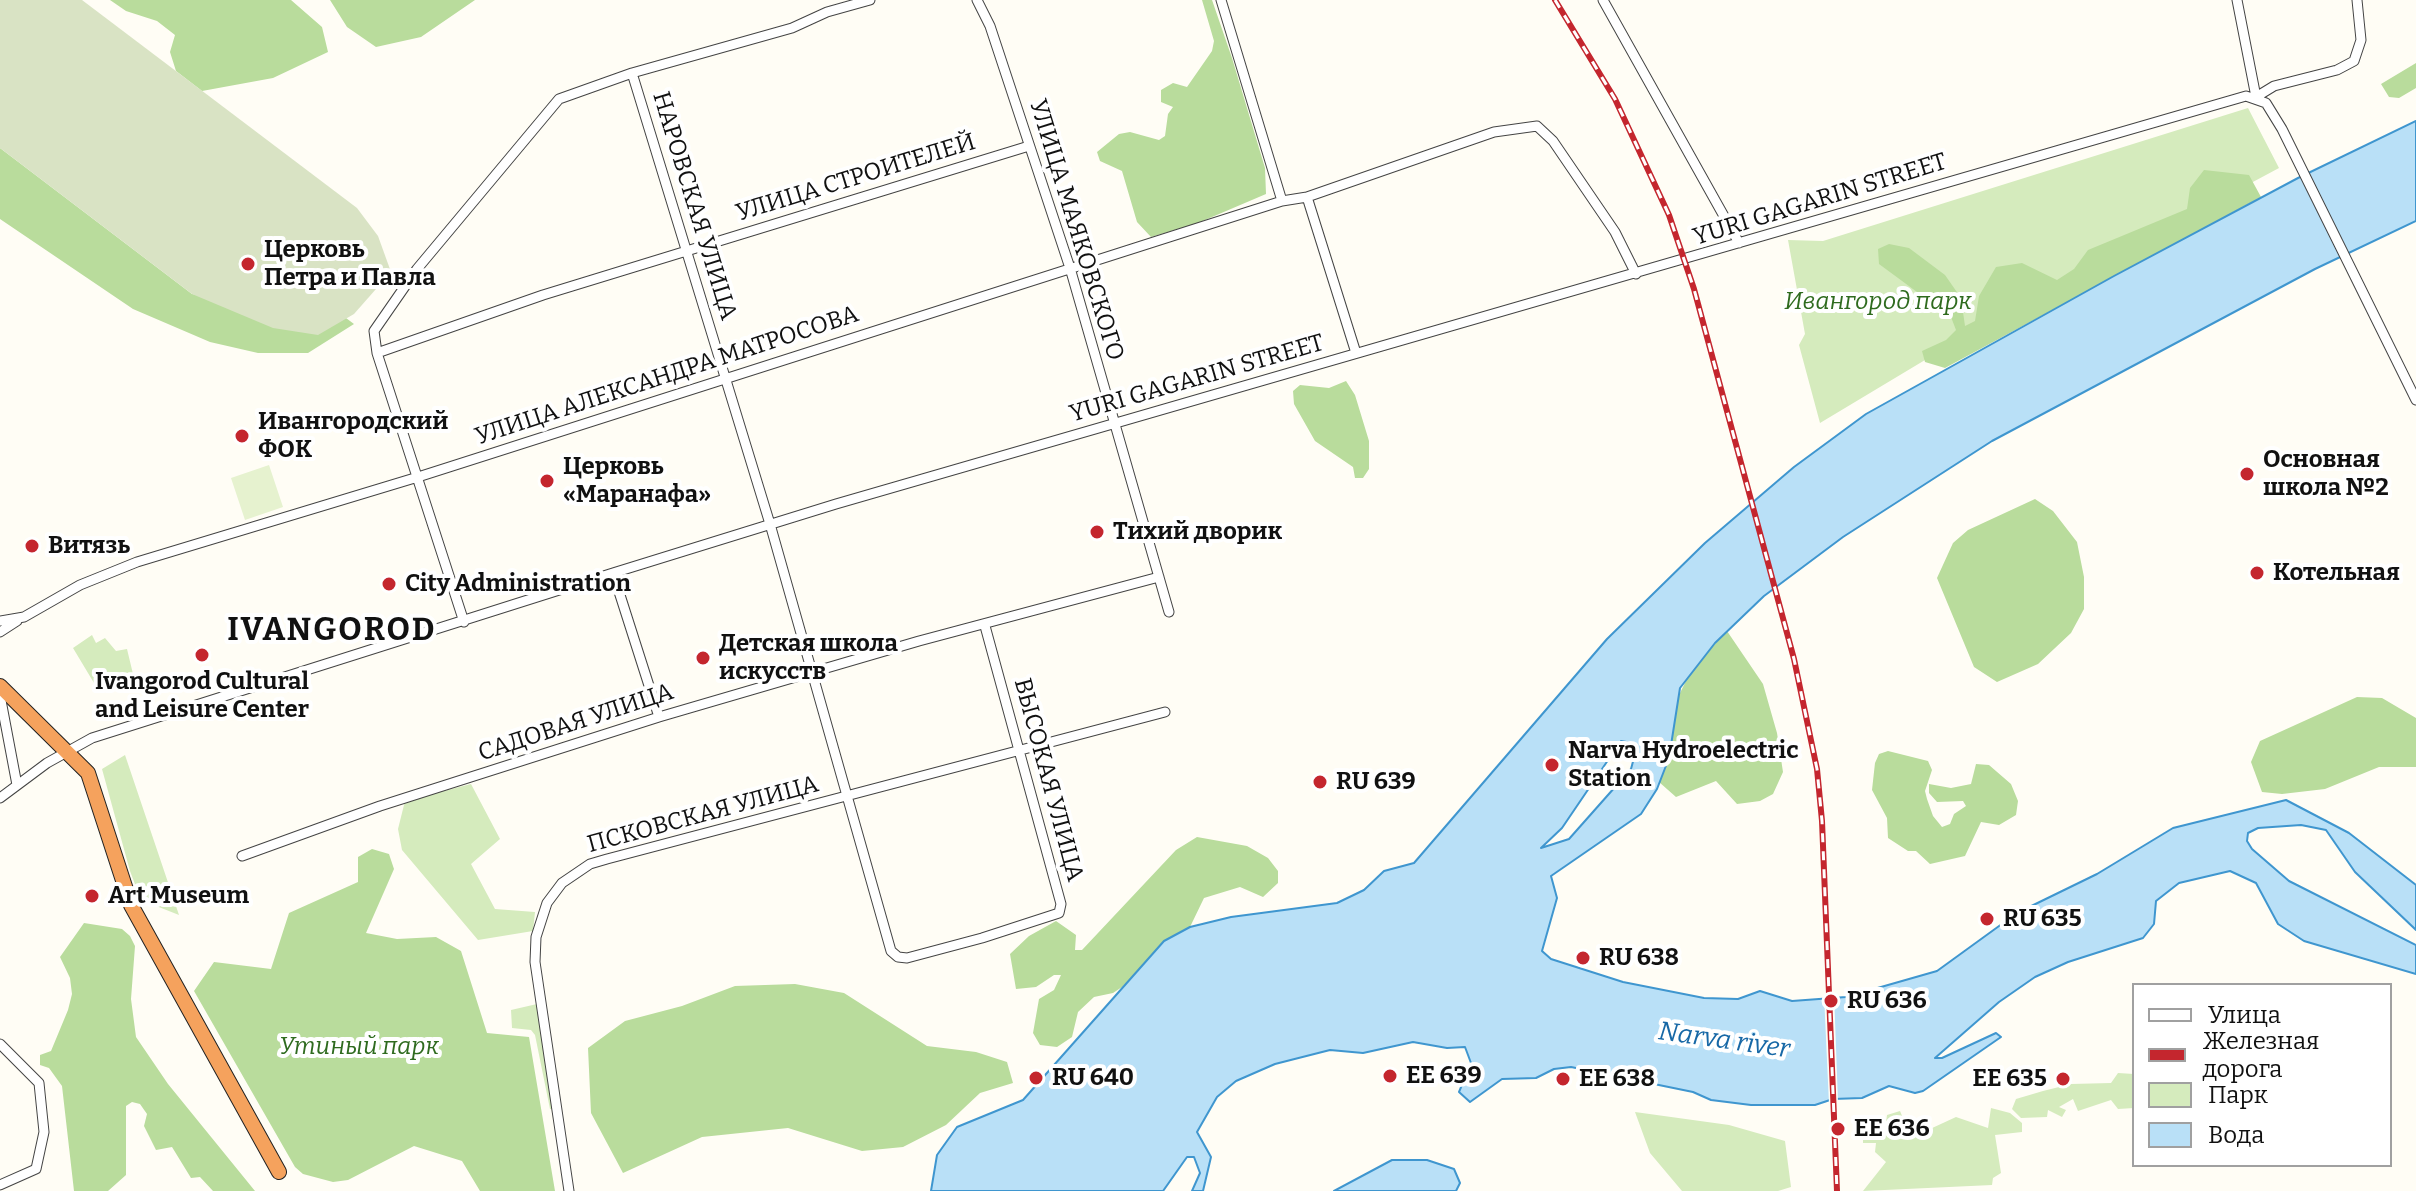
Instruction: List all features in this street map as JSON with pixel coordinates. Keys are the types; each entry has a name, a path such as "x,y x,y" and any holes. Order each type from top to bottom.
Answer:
{"highway":[{"path":"0,686 27,716 68,750 92,781 113,859 131,905 279,1172"}],"street":[{"path":"464,622 377,353 374,331 417,269 559,99 632,73 792,28 827,12 870,0"},
{"name":"УЛИЦА МАЯКОВСКОГО","path":"977,0 990,26 1070,268 1169,612"},
{"path":"1221,0 1282,201"},
{"path":"1603,0 1739,243"},
{"path":"2237,0 2256,97 2272,111 2416,400"},
{"name":"YURI GAGARIN STREET","path":"0,798 68,750 127,725 770,524 2236,98 2256,97 2274,86 2337,70 2354,61 2361,40 2357,0"},
{"name":"НАРОВСКАЯ УЛИЦА","path":"632,73 770,524 845,798 891,951"},
{"name":"УЛИЦА АЛЕКСАНДРА МАТРОСОВА","path":"0,621 24,617 113,570 418,477 726,376 1282,201 1307,197 1494,132 1537,126 1553,141 1596,202 1636,274"},
{"name":"УЛИЦА СТРОИТЕЛЕЙ","path":"377,353 543,295 1029,146"},
{"path":"1307,197 1356,353"},
{"path":"613,573 659,717"},
{"name":"САДОВАЯ УЛИЦА","path":"242,856 380,806 659,717 810,672 1159,577"},
{"path":"0,632 24,617"},
{"name":"ВЫСОКАЯ УЛИЦА","path":"891,951 907,958 1059,913 1061,904 985,626"},
{"path":"0,695 17,785"},
{"name":"ПСКОВСКАЯ УЛИЦА","path":"569,1191 535,962 536,937 550,897 562,883 590,864 1165,712"},
{"path":"0,1044 39,1083 44,1132 36,1169 0,1185"}],"green space":[{"path":"0,0 82,0 357,208 378,236 391,272 354,314 318,335 273,328 192,294 0,148"},
{"path":"110,0 291,0 322,27 328,52 273,78 202,91 176,71 170,52 175,35 157,21 126,11"},
{"path":"330,0 475,0 421,37 376,47 347,27"},
{"path":"1202,0 1212,0 1232,58 1265,168 1266,194 1198,223 1151,237 1137,222 1122,171 1100,161 1097,152 1119,134 1130,132 1159,140 1165,136 1168,114 1173,107 1161,102 1161,90 1173,83 1187,87 1212,51 1214,41"},
{"path":"2416,63 2416,88 2399,98 2389,97 2381,84"},
{"name":"Ивангород парк","path":"2248,108 2279,168 1960,339 1820,423 1799,345 1805,334 1788,240 1823,241"},
{"path":"0,148 192,294 346,318 354,324 308,353 258,353 210,342 133,309 0,219"},
{"path":"2204,170 2249,175 2261,197 1945,368 1925,362 1922,351 1946,340 1956,330 1951,317 1879,264 1878,249 1889,244 1909,248 1945,275 1961,298 1965,326 1975,321 1979,296 1996,267 2022,263 2057,280 2074,269 2088,250 2187,209 2190,188"},
{"path":"1346,381 1355,395 1369,441 1369,469 1363,478 1355,478 1353,467 1315,441 1294,404 1293,391 1300,385 1329,388"},
{"path":"269,465 283,507 245,520 231,478"},
{"path":"2035,499 2053,511 2077,542 2084,577 2084,609 2071,633 2038,664 1997,682 1974,667 1937,578 1953,543 1968,530"},
{"path":"1727,631 1763,684 1777,733 1783,772 1773,794 1760,801 1737,804 1716,781 1676,797 1659,782 1669,758 1675,703 1692,669"},
{"path":"92,635 96,643 105,638 116,651 127,649 133,674 97,688 73,648"},
{"path":"2357,697 2382,698 2416,718 2416,767 2379,767 2325,789 2282,794 2262,792 2251,762 2260,741"},
{"path":"1888,751 1928,761 1932,770 1925,791 1933,816 1942,827 1950,824 1954,814 1966,806 1963,801 1937,802 1929,793 1929,784 1951,788 1971,784 1976,764 1989,765 2011,784 2018,801 2016,815 1999,825 1981,822 1965,856 1930,864 1916,851 1908,851 1888,838 1887,818 1872,790 1875,763 1879,754"},
{"path":"125,755 179,915 141,900 130,871 102,769"},
{"path":"471,784 500,839 471,864 495,909 535,912 533,931 478,940 402,850 398,829 405,801"},
{"path":"1197,837 1247,846 1268,858 1278,871 1278,883 1263,897 1240,887 1204,898 1190,927 1168,940 1122,987 1113,993 1094,997 1078,1012 1072,1037 1057,1047 1040,1045 1033,1033 1039,999 1054,990 1061,975 1054,975 1036,987 1016,989 1010,954 1029,936 1056,921 1076,935 1075,950 1082,950 1176,850"},
{"name":"Утиный парк","path":"372,849 389,854 394,869 366,933 397,939 436,937 461,951 487,1033 529,1037 555,1191 480,1191 462,1161 414,1146 348,1180 333,1182 303,1174 295,1167 194,991 214,962 271,969 289,913 358,882 358,857"},
{"path":"84,923 122,929 130,936 135,946 131,999 136,1037 168,1084 255,1191 213,1191 200,1177 191,1178 172,1147 156,1150 144,1126 147,1114 140,1104 132,1102 126,1106 126,1175 108,1191 74,1191 62,1086 49,1068 40,1065 40,1055 51,1051 68,1010 72,994 70,978 60,957"},
{"path":"795,984 844,993 927,1046 976,1052 1007,1062 1013,1083 980,1093 946,1125 903,1147 862,1151 788,1128 702,1137 623,1173 591,1113 588,1048 625,1021 682,1006 735,986"},
{"path":"537,1004 555,1109 550,1109 535,1035 531,1030 512,1028 511,1010"},
{"path":"2118,1073 2132,1074 2132,1108 2118,1109 2111,1100 2078,1111 2073,1099 2059,1107 2066,1110 2062,1117 2048,1110 2047,1117 2021,1118 2012,1109 2016,1099 2043,1091 2071,1084 2111,1083"},
{"path":"1991,1108 2010,1113 2022,1123 2022,1132 1995,1135 2001,1173 1993,1178 1992,1185 1863,1191 1886,1162 1875,1152 1876,1143 1863,1143 1863,1122 1876,1117 1880,1130 1885,1130 1887,1115 1900,1111 1908,1130 1930,1129 1956,1117 1988,1128"},
{"path":"1635,1112 1729,1125 1785,1141 1791,1187 1778,1191 1682,1191 1650,1153"}],"water":[{"name":"Narva river","path":"2416,121 2416,221 2315,269 1992,441 1843,537 1764,596 1715,643 1680,688 1669,758 1657,789 1641,814 1551,876 1557,898 1542,951 1551,959 1623,982 1704,998 1738,999 1760,991 1792,1001 1846,997 1937,971 2017,913 2097,874 2173,828 2286,800 2349,833 2416,885 2416,930 2355,872 2326,830 2301,825 2258,828 2248,833 2247,841 2252,849 2289,881 2416,945 2416,974 2304,941 2278,924 2256,883 2230,871 2179,883 2156,901 2154,924 2143,938 2068,962 2035,977 1999,1002 1935,1058 1942,1058 1996,1033 2001,1037 1923,1091 1915,1093 1889,1086 1862,1098 1833,1099 1815,1105 1751,1105 1711,1100 1693,1092 1571,1067 1554,1069 1536,1078 1502,1079 1470,1102 1459,1092 1471,1063 1465,1047 1447,1048 1413,1042 1363,1053 1330,1050 1275,1064 1236,1081 1217,1097 1197,1132 1211,1157 1203,1191 1192,1191 1200,1173 1194,1157 1187,1157 1163,1191 931,1191 937,1155 957,1127 1023,1100 1164,941 1190,927 1231,917 1337,903 1364,890 1384,871 1414,863 1607,639 1705,543 1794,467 1866,414 2298,178","holes":["1621,741 1632,743 1635,754 1631,769 1569,839 1541,848 1562,828"]},
{"path":"1392,1160 1427,1160 1454,1169 1460,1183 1456,1191 1334,1191"}],"pier":[{"path":"1834,993 1838,1103 1829,1104 1824,994"}],"railway":[{"path":"1555,0 1615,99 1669,215 1694,289 1794,659 1817,769 1822,821 1837,1191"}],"place":[{"name":"Церковь Петра и Павла","path":"248,264"},
{"name":"Ивангородский ФОК","path":"242,436"},
{"name":"Основная школа №2","path":"2247,474"},
{"name":"Церковь «Маранафа»","path":"547,481"},
{"name":"Тихий дворик","path":"1097,532"},
{"name":"Витязь","path":"32,546"},
{"name":"Котельная","path":"2257,573"},
{"name":"City Administration","path":"389,584"},
{"name":"Ivangorod Cultural and Leisure Center","path":"202,655"},
{"name":"Детская школа искусств","path":"703,658"},
{"name":"Narva Hydroelectric Station","path":"1552,765"},
{"name":"RU 639","path":"1320,782"},
{"name":"Art Museum","path":"92,896"},
{"name":"RU 635","path":"1987,919"},
{"name":"RU 638","path":"1583,958"},
{"name":"RU 636","path":"1831,1001"},
{"name":"EE 639","path":"1390,1076"},
{"name":"RU 640","path":"1036,1078"},
{"name":"EE 638","path":"1563,1079"},
{"name":"EE 635","path":"2063,1079"},
{"name":"EE 636","path":"1838,1129"}],"district":[{"name":"IVANGOROD","path":"332,631"}]}
